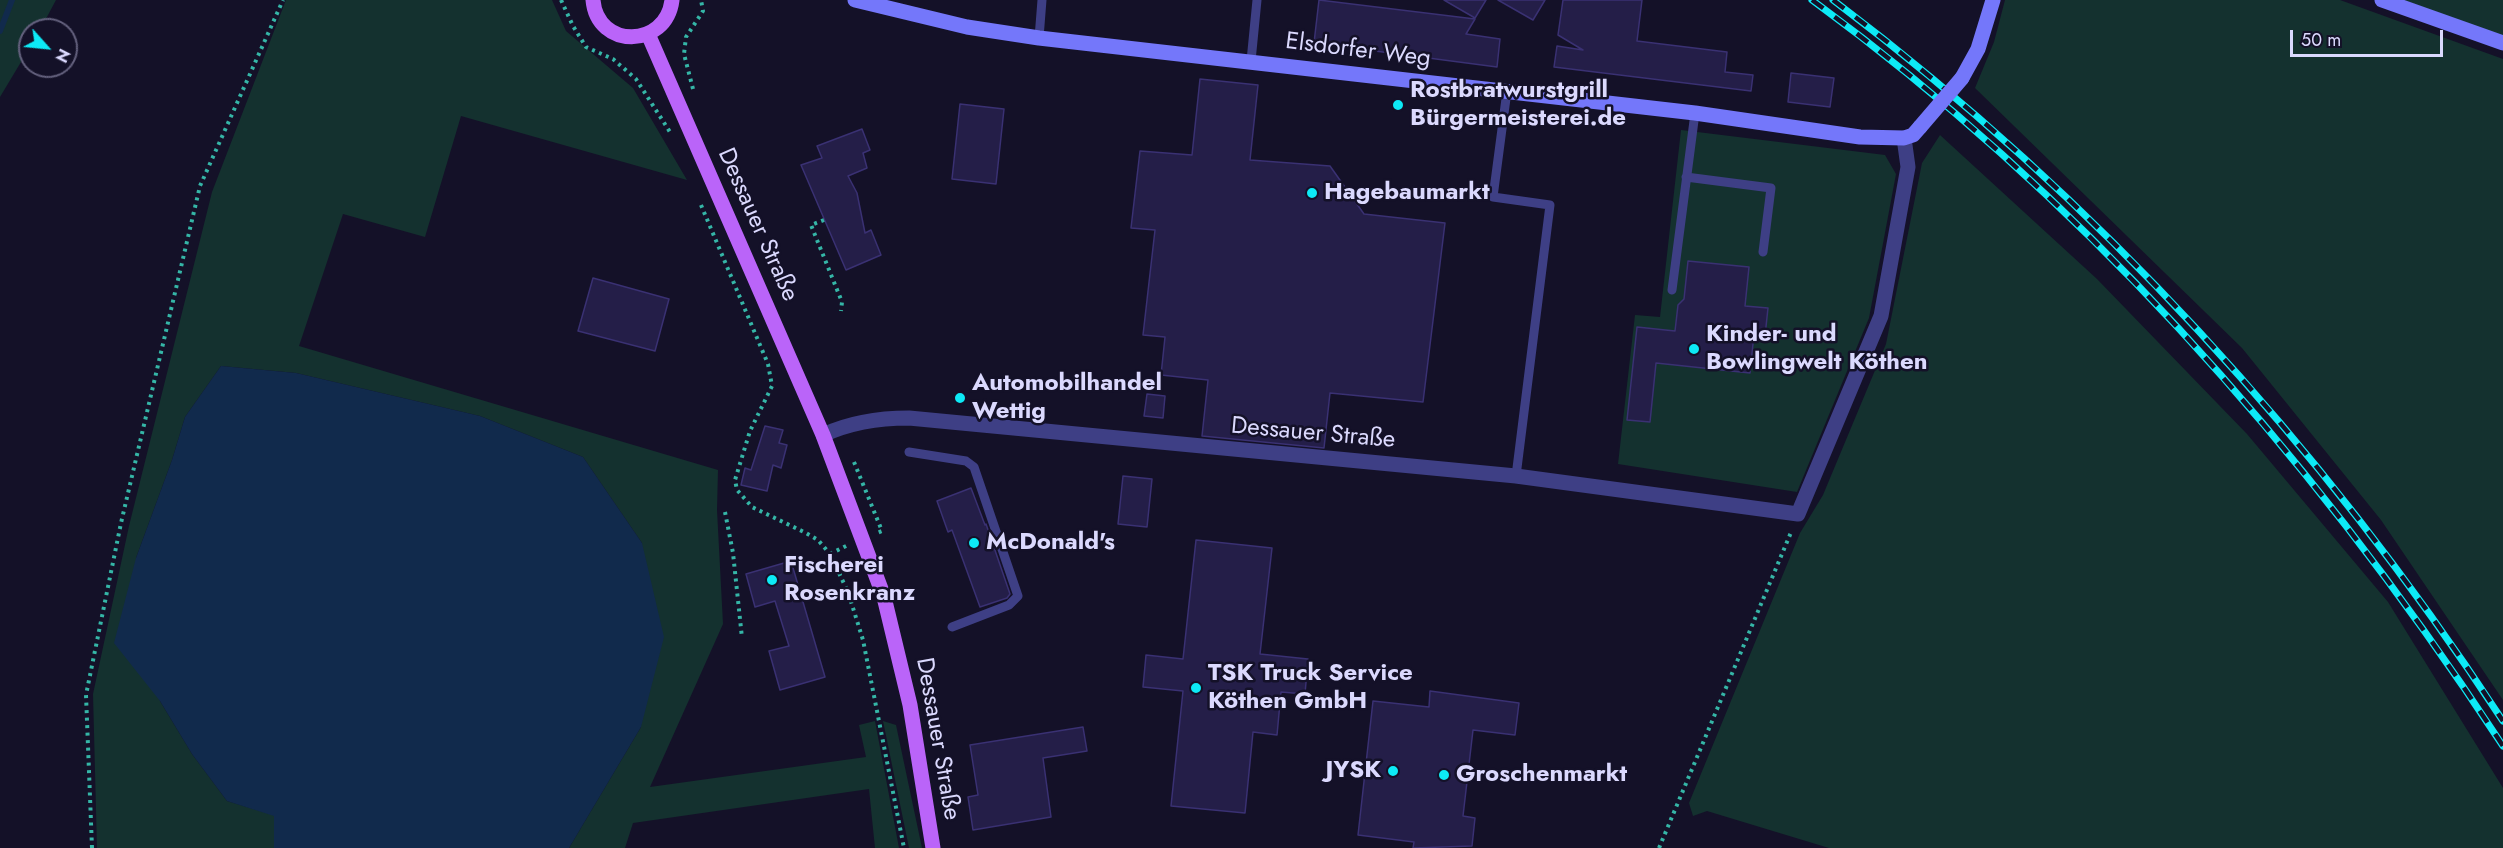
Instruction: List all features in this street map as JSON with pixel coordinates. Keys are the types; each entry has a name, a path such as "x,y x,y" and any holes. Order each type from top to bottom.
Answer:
{"main road":[{"path":"593,0 597,16 611,31 627,37 648,34 662,25 672,0"},
{"name":"Dessauer Straße","path":"648,34 823,435 891,622 910,705 933,848"}],"street":[{"name":"Elsdorfer Weg","path":"855,0 967,27 1039,38 1695,113 1838,135 1895,140 1904,138"},
{"path":"1798,514 1881,316 1908,167 1904,138 1913,135 1962,78 1978,49 1993,0"},
{"path":"2382,0 2503,43"},
{"name":"Dessauer Straße","path":"823,435 849,424 909,418 1516,476 1798,514"}],"lane":[{"path":"1039,38 1042,0"},
{"path":"1251,61 1257,0"},
{"path":"1507,91 1493,197 1550,205 1516,476"},
{"path":"1672,290 1695,113"},
{"path":"1686,177 1771,188 1763,252"},
{"path":"909,452 966,461 974,467 1018,596 1009,605 952,627"}],"path":[{"path":"92,848 86,695 121,523 200,186 282,0"},
{"path":"561,0 586,47 613,59 636,80 672,136"},
{"path":"700,201 768,364 772,386 750,431 735,480 737,490 752,507 818,540 830,554 848,592 863,640 904,848"},
{"path":"824,220 811,225 842,302 841,311"},
{"path":"725,512 733,553 742,638"},
{"path":"1659,848 1798,514"}],"green space":[{"path":"0,0 56,0 46,18 18,18 18,67 0,97"},
{"path":"286,0 552,0 566,31 633,88 687,180 461,116 425,237 343,214 299,346 718,470 717,510 723,624 650,787 866,757 859,725 875,721 899,848 875,848 869,789 633,823 625,848 569,848 641,727 642,543 583,457 480,416 296,373 221,366 185,417 172,460 136,558 160,701 192,754 227,801 274,815 274,848 97,848 93,694 129,526 212,192"},
{"path":"2005,0 2340,0 2503,59 2503,700 2381,520 2242,348 1975,88 1994,42"},
{"path":"2403,0 2503,0 2503,36"},
{"path":"1681,130 1885,155 1896,174 1869,318 1797,492 1618,464 1635,315 1660,317"},
{"path":"1940,135 2097,279 2247,434 2388,602 2503,788 2503,848 1829,848 1707,811 1693,816 1689,803 1800,533 1823,495 1886,344 1922,163"},
{"path":"883,721 896,725 922,848 909,848"}],"water":[{"path":"221,366 296,373 480,416 583,457 642,543 664,637 641,727 569,848 274,848 274,816 227,801 192,754 160,701 114,643 136,558 172,460 185,417"}],"building":[{"path":"1319,0 1475,19 1466,34 1500,39 1497,67 1314,43"},
{"path":"1444,0 1486,0 1475,18"},
{"path":"1498,0 1545,0 1533,20"},
{"path":"1563,0 1642,0 1637,41 1727,52 1725,72 1753,75 1751,91 1554,67 1557,46 1583,50 1558,35"},
{"path":"1791,73 1834,78 1830,107 1788,102"},
{"path":"1200,79 1258,85 1250,160 1330,166 1364,214 1445,223 1423,402 1330,393 1324,448 1202,436 1208,380 1161,375 1165,337 1143,335 1155,230 1131,228 1140,151 1192,155"},
{"path":"960,104 1004,109 996,184 952,179"},
{"path":"862,129 870,150 863,153 867,168 848,176 857,193 865,233 871,230 881,255 846,270 801,165 822,158 817,146"},
{"name":"Kinder- und Bowlingwelt Köthen","path":"1688,261 1749,267 1745,306 1768,308 1765,336 1754,334 1750,373 1656,363 1650,422 1627,420 1637,327 1675,331 1678,305 1684,299"},
{"path":"593,278 669,299 655,351 578,331"},
{"path":"1147,394 1165,396 1163,418 1144,416"},
{"path":"765,426 783,430 779,443 787,445 781,468 773,465 767,491 741,485 745,468 751,470"},
{"path":"1123,476 1152,479 1147,527 1118,524"},
{"name":"McDonald's","path":"971,488 1010,594 1007,598 980,607 952,530 948,532 937,501"},
{"path":"1196,540 1272,548 1260,654 1308,659 1305,694 1281,692 1277,735 1253,732 1245,813 1171,806 1183,691 1143,687 1146,655 1183,659"},
{"path":"791,561 825,677 780,690 769,651 789,646 775,601 755,607 746,574"},
{"path":"1430,691 1519,703 1515,735 1473,730 1463,816 1475,818 1472,846 1413,848 1414,842 1358,835 1373,701 1429,707"},
{"path":"1083,727 1087,751 1043,758 1051,817 973,830 968,797 978,795 970,745"}],"waterway":[{"path":"0,31 12,0"}],"railway":[{"path":"1812,0 1913,78 2010,162 2103,250 2191,342 2275,438 2355,538 2431,640 2503,746"},
{"path":"1833,0 1930,77 2024,158 2113,243 2199,332 2281,424 2359,520 2433,619 2503,721"}],"place":[{"name":"Rostbratwurstgrill Bürgermeisterei.de","path":"1398,105"},
{"name":"Hagebaumarkt","path":"1312,193"},
{"name":"Kinder- und Bowlingwelt Köthen","path":"1694,349"},
{"name":"Automobilhandel Wettig","path":"960,398"},
{"name":"McDonald's","path":"974,543"},
{"name":"Fischerei Rosenkranz","path":"772,580"},
{"name":"TSK Truck Service Köthen GmbH","path":"1196,688"},
{"name":"JYSK","path":"1393,771"},
{"name":"Groschenmarkt","path":"1444,775"}]}
